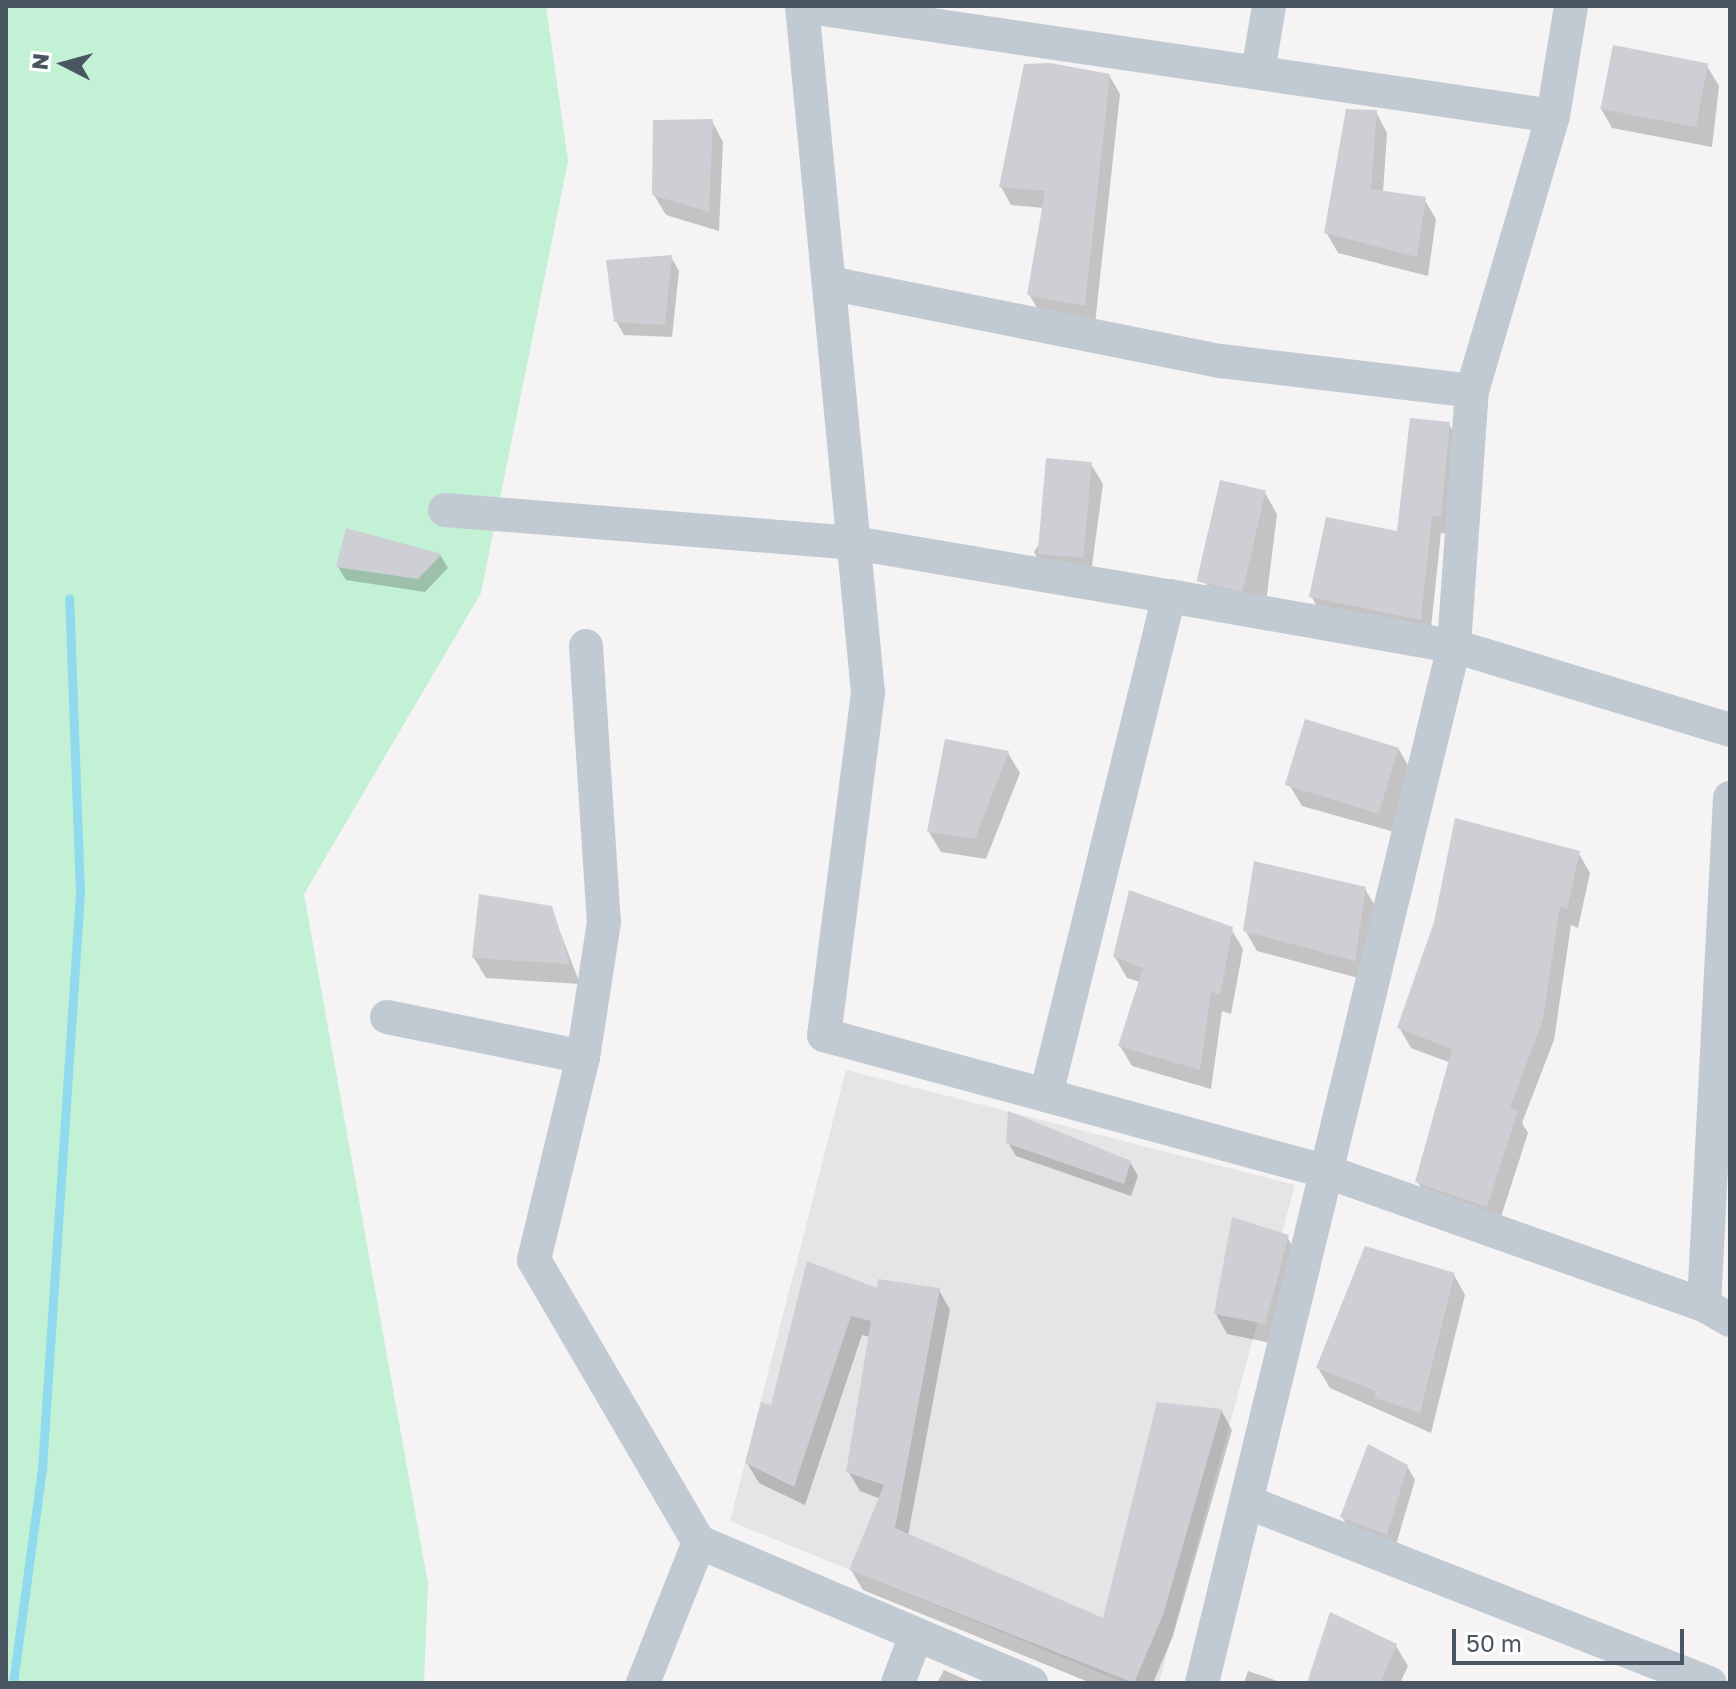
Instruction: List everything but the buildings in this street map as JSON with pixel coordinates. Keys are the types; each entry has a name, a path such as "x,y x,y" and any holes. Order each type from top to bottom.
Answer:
{"street":[{"path":"1553,116 1258,72 935,16 802,6 868,693 824,1035 1328,1172 1717,1313 1730,798"},
{"path":"1258,72 1269,6"},
{"path":"1202,1683 1454,646 1472,391 1553,116 1571,6"},
{"path":"829,283 1221,361 1472,391"},
{"path":"445,510 854,543 1169,596 1454,646 1730,730"},
{"path":"1046,1095 1169,596"},
{"path":"586,646 604,922 583,1057 534,1260 699,1542 1031,1683"},
{"path":"387,1017 583,1057"},
{"path":"1247,1502 1710,1683"},
{"path":"643,1683 699,1542"},
{"path":"898,1683 916,1635"}],"shaded area":[{"path":"846,1070 1295,1185 1159,1683 1125,1683 730,1521"}],"green space":[{"path":"6,6 546,6 568,161 481,593 304,894 428,1584 424,1683 6,1683"}],"waterway":[{"path":"13,1683 42,1469 80,893 69,598"}]}
